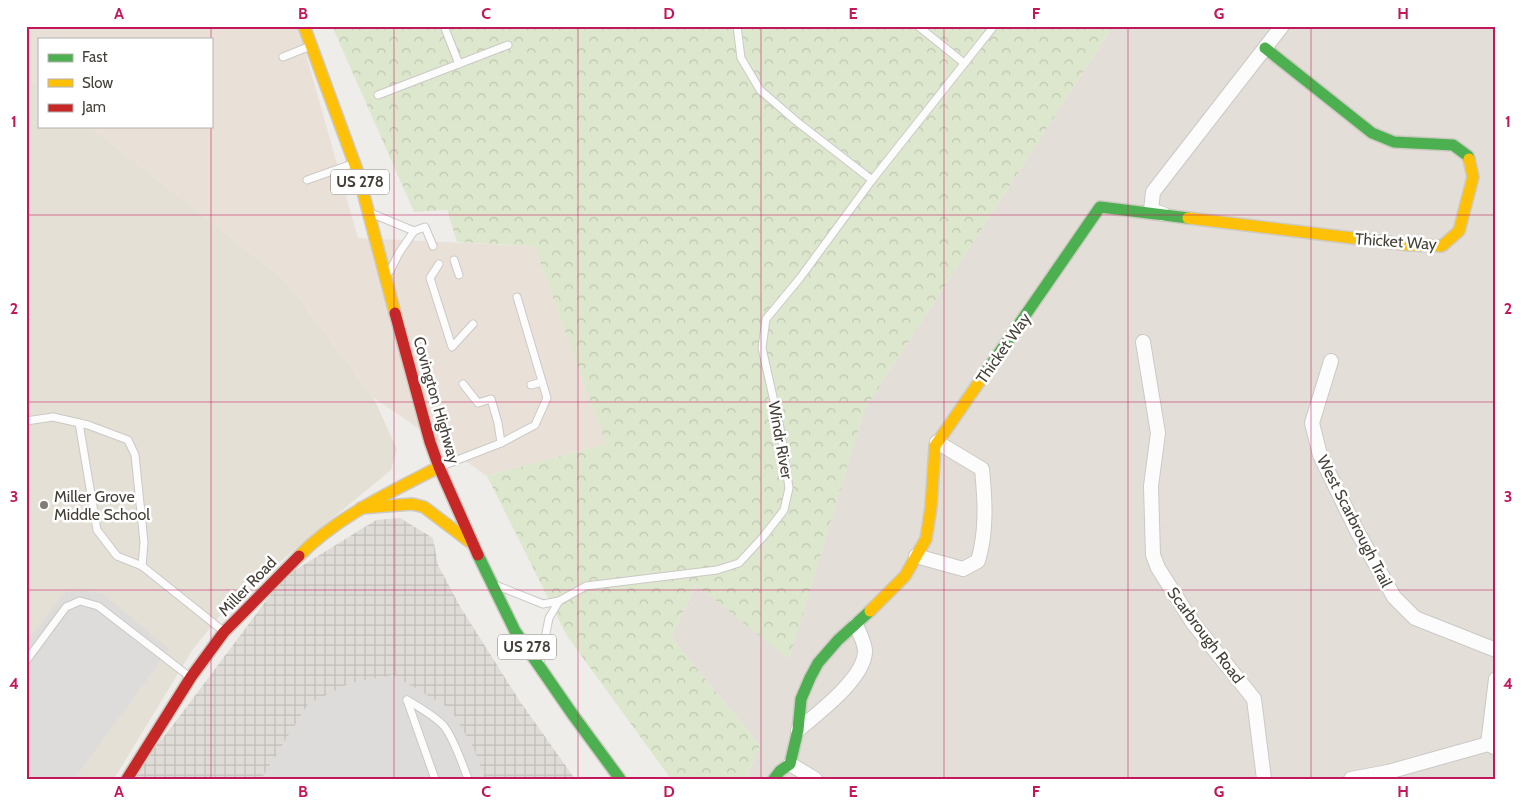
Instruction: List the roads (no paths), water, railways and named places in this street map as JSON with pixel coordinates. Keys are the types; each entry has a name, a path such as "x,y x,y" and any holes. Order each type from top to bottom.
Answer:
{"street":[{"name":"Covington Highway","path":"304,26 354,163 427,433 439,467 473,544 515,631 620,779"},
{"path":"1164,214 1151,210 1153,192 1282,26"},
{"name":"Thicket Way","path":"790,764 798,730 802,698 818,663 838,640 856,625 905,576 926,539 931,506 935,446 937,442 1100,207 1410,245 1442,246 1459,230 1473,177 1468,156 1453,144 1394,142 1372,133 1265,48"},
{"name":"Scarbrough Road","path":"1143,342 1158,433 1151,486 1153,555 1158,568 1193,623 1254,699 1264,779"},
{"name":"West Scarbrough Trail","path":"1331,361 1312,423 1320,455 1356,531 1394,597 1415,618 1496,650"},
{"path":"916,556 963,569 978,560 983,544 985,500 982,469 937,442"},
{"name":"Miller Road","path":"128,779 191,677 224,632 311,543 361,508 439,467"},
{"path":"361,508 412,504 424,507 473,544"},
{"path":"798,730 848,686 862,664 866,650 856,625"},
{"path":"1351,779 1388,772 1492,746 1496,680"},
{"path":"774,778 790,764 815,779"}],"lane":[{"path":"444,26 459,64"},
{"path":"737,26 741,58 760,90 796,121 872,180"},
{"path":"918,26 964,63"},
{"name":"Windr River","path":"559,601 586,586 717,570 739,563 784,510 789,488 780,428 762,348 766,319 800,278 872,180 994,26"},
{"path":"378,95 508,45"},
{"path":"283,57 311,46"},
{"path":"307,180 354,163"},
{"path":"368,212 414,231"},
{"path":"386,278 399,253 414,231 425,227 433,246"},
{"path":"454,260 458,275"},
{"path":"439,264 430,278 452,346 473,324"},
{"path":"439,467 501,443 535,426 547,398 517,297"},
{"path":"531,385 542,382"},
{"path":"463,384 478,403 491,399 498,423 501,443"},
{"path":"26,421 53,417 80,423 128,440 135,454 144,542 142,566"},
{"path":"80,423 97,530 117,556 142,566 224,632"},
{"path":"491,582 543,604 559,601"},
{"path":"26,661 66,607 80,601 98,606 191,677"},
{"path":"539,666 549,618 559,601"},
{"path":"435,779 407,700 426,711 443,726 461,759 468,779"}],"place":[{"name":"Miller Grove Middle School","path":"44,505"}]}
